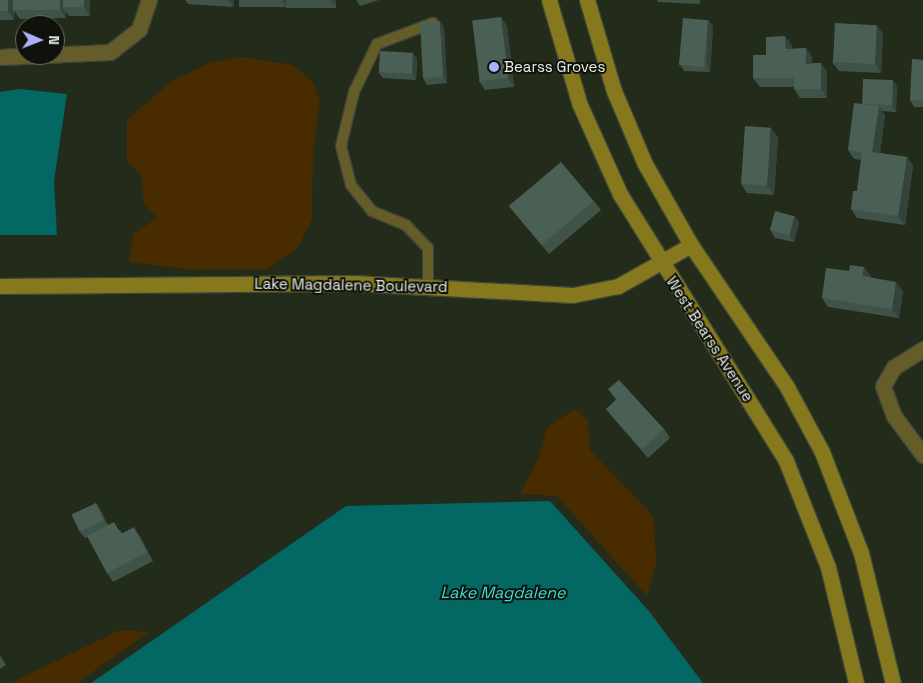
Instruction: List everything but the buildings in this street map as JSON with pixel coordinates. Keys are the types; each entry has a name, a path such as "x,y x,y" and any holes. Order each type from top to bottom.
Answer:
{"main road":[{"name":"West Bearss Avenue","path":"549,0 572,82 602,158 661,264 733,371 786,461 828,567 856,683"},
{"path":"587,0 629,128 690,245 786,387 822,452 862,553 893,683"},
{"name":"Lake Magdalene Boulevard","path":"0,286 428,286 573,295 618,286 661,264 690,245"}],"street":[{"path":"0,57 110,52 138,29 149,0"},
{"path":"923,349 894,367 883,386 894,416 923,455"}],"lane":[{"path":"428,286 428,248 406,225 372,211 351,185 341,146 354,92 377,44 437,23"}],"shaded area":[{"path":"241,57 293,65 313,82 320,101 313,152 312,219 297,249 268,269 195,270 129,262 133,234 157,218 144,203 141,175 127,160 127,120 172,81 209,63"},
{"path":"575,409 588,420 590,450 654,517 656,565 647,596 557,496 520,494 539,457 547,427"},
{"path":"120,630 149,632 77,683 11,683"}],"water":[{"path":"19,89 67,94 54,181 57,235 0,235 0,92"},
{"name":"Lake Magdalene","path":"550,501 648,610 703,683 91,683 346,506"}],"place":[{"name":"Bearss Groves","path":"494,67"}]}
